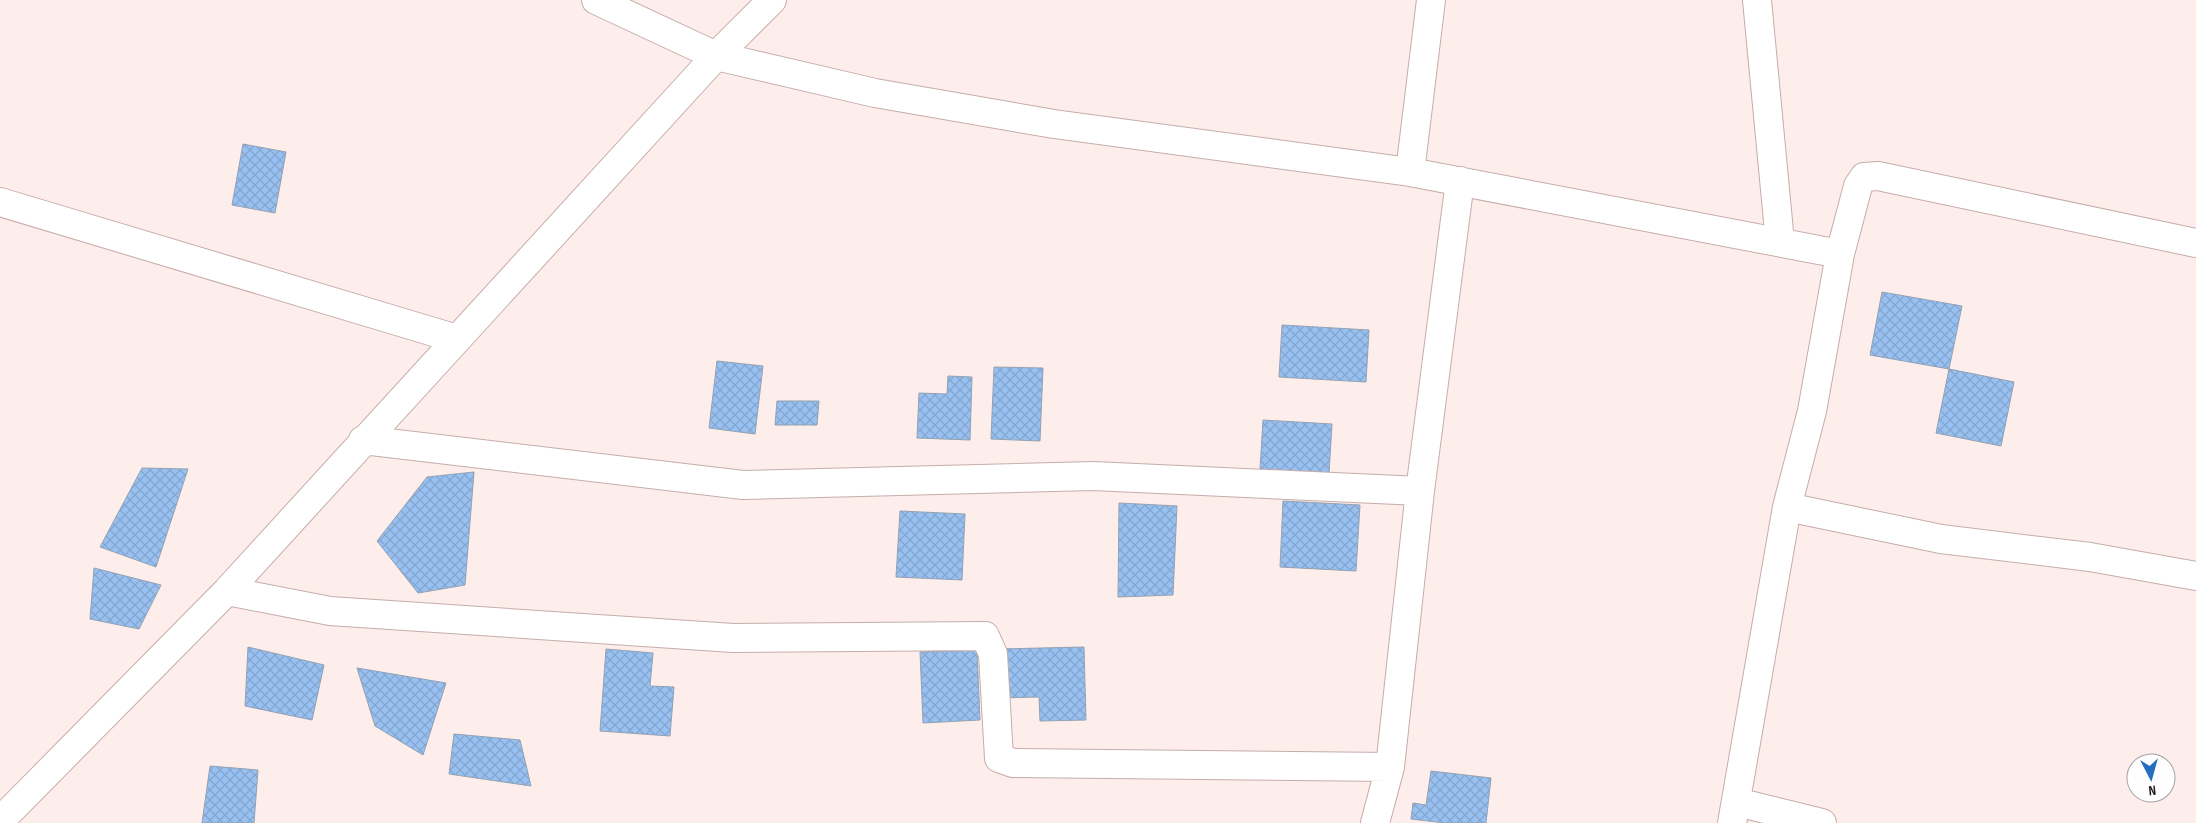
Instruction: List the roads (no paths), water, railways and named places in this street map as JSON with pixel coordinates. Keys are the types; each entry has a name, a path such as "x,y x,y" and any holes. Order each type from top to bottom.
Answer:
{"street":[{"path":"596,0 716,56 875,93 1054,124 1410,172 1840,254"},
{"path":"0,821 227,591 716,56 772,0"},
{"path":"1410,172 1431,0"},
{"path":"1757,0 1780,242"},
{"path":"1822,823 1734,813 1787,507 1812,411 1840,254 1858,186 1864,177 1878,176 2196,243"},
{"path":"1375,823 1390,767 1420,490 1460,181"},
{"path":"0,202 457,339"},
{"path":"364,440 743,485 1094,476 1420,490"},
{"path":"1787,507 1941,539 2090,557 2196,576"},
{"path":"227,591 330,611 733,638 985,636 993,654 999,758 1013,763 1390,767"}]}
